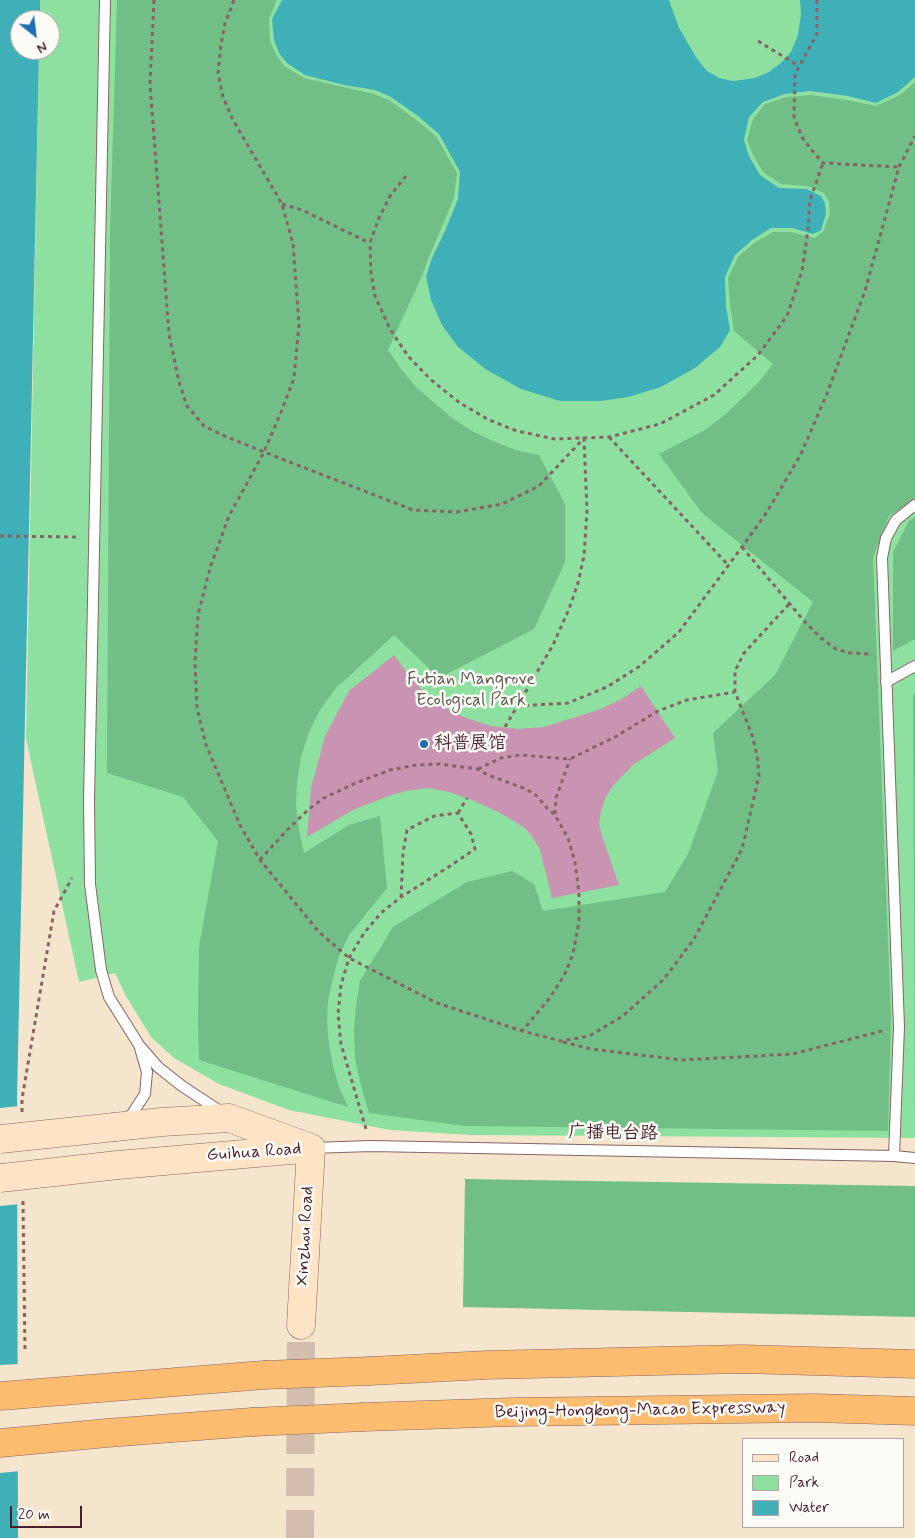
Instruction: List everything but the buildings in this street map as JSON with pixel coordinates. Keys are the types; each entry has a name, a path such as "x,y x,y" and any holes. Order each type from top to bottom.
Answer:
{"highway":[{"path":"0,1396 104,1386 264,1375 370,1372 487,1365 732,1359 915,1364"},
{"name":"Beijing-Hongkong-Macao Expressway","path":"0,1443 252,1422 364,1417 523,1412 813,1408 915,1411"}],"main road":[{"name":"Guihua Road","path":"0,1139 145,1123 229,1118 311,1148"},
{"path":"145,1123 148,1162"},
{"name":"Guihua Road","path":"0,1178 148,1162 311,1148"},
{"name":"Xinzhou Road","path":"301,1325 311,1148"}],"lane":[{"path":"105,0 89,800 90,884 101,970 109,997 139,1045 158,1067 229,1118"},
{"path":"894,1156 898,1027 882,558 886,538 896,520 915,505"},
{"path":"886,682 915,666"},
{"path":"115,1127 132,1114 146,1094 147,1072 139,1045"},
{"name":"广播电台路","path":"311,1148 372,1146 894,1156 915,1158"}],"path":[{"path":"154,0 150,84 169,334 179,382 187,406 204,426 264,452 413,510 457,512 502,504 539,486 584,438"},
{"path":"234,0 225,23 218,73 223,97 233,120 282,204 293,244 299,325 294,378 264,452 230,516 210,568 198,615 194,661 196,708 206,745 240,825 260,860 319,932 349,958 437,1003 561,1042 591,1049 682,1060 793,1054 898,1027"},
{"path":"818,0 817,34 795,74 794,117 802,137 824,162 899,167"},
{"path":"758,41 800,66"},
{"path":"517,706 568,703 607,687 640,666 679,632 767,512 801,454 828,391 865,291 899,167 915,136"},
{"path":"406,176 390,196 379,218 370,243 371,273 375,296 390,329 408,356 430,379 460,403 489,420 517,431 554,439 609,438 660,424 714,395 758,355 787,316 802,271 810,200 824,162"},
{"path":"282,204 302,210 370,243"},
{"path":"505,727 553,645 578,583 584,556 587,511 584,438"},
{"path":"609,438 729,566"},
{"path":"0,536 80,537"},
{"path":"742,547 821,638 836,650 850,653 885,654"},
{"path":"561,1042 590,1036 623,1016 664,978 694,939 742,849 760,776 758,755 735,692 735,671 744,654 790,603"},
{"path":"477,769 501,758 520,755 570,759 615,738 658,712 687,700 735,692"},
{"path":"555,815 556,798 570,759"},
{"path":"260,860 286,831 324,798 390,770 416,764 440,764 477,769 526,789 537,796 555,815 568,838 575,862 579,893 579,921 573,954 564,976 549,999 522,1031"},
{"path":"458,813 467,798"},
{"path":"372,1146 341,1044 338,1014 341,985 349,958 364,933 381,913 401,897 475,849 471,834 458,813"},
{"path":"401,897 403,853 408,830 434,816 458,813"},
{"path":"22,1119 22,1099 54,911 90,847"},
{"path":"23,1196 25,1351"}],"green space":[{"name":"Futian Mangrove Ecological Park","path":"40,0 915,0 915,1138 471,1135 390,1130 289,1110 219,1084 174,1058 151,1037 126,996 115,973 79,982 26,739 39,60 60,60 60,10 40,10"},
{"path":"117,0 277,0 269,19 270,41 284,66 304,78 374,94 389,100 436,136 457,173 454,198 422,276 388,350 416,387 452,418 472,431 493,441 516,450 539,455 565,504 565,562 534,629 439,678 394,635 335,689 320,710 309,732 301,757 296,806 304,853 349,825 380,816 387,888 349,935 339,956 328,1000 327,1023 329,1045 339,1087 348,1107 199,1060 199,947 218,841 183,797 107,773 110,234"},
{"path":"915,82 915,500 889,516 873,558 891,1018 888,1131 465,1126 369,1113 355,1058 354,1030 356,1005 360,981 393,927 467,882 512,871 534,884 543,911 665,892 688,854 718,771 713,733 775,675 813,602 702,513 659,454 705,430 726,414 759,382 773,364 734,331 728,278 738,257 754,243 773,232 792,232 814,238 823,232 830,214 829,202 824,193 807,186 781,184 763,172 747,140 753,119 765,104 786,97 810,95 876,106 900,95"},
{"path":"915,517 915,639 893,651 893,552 909,521"},
{"path":"915,693 915,1124 913,695"},
{"path":"465,1179 915,1186 915,1317 463,1307"}],"water":[{"path":"0,0 40,0 40,10 10,10 10,60 39,60 17,1100 18,1538 0,1538"},
{"path":"282,0 669,0 679,28 696,57 707,71 719,78 733,81 755,78 769,72 791,52 798,35 801,14 800,0 915,0 915,77 898,92 876,103 848,96 810,91 785,94 763,102 749,117 744,140 749,156 760,175 779,188 807,189 821,196 825,203 826,214 821,230 813,234 792,228 771,228 752,240 735,255 725,277 726,306 730,330 720,347 695,368 661,387 628,397 601,401 560,401 521,389 487,370 458,347 442,325 431,300 426,276 458,199 460,172 439,134 391,97 375,90 344,85 305,75 287,63 279,53 274,40 272,19"}],"pier":[{"path":"20,1106 20,1204 0,1206 0,1108"},
{"path":"20,1364 20,1471 0,1473 0,1365"}],"tunnel":[{"path":"300,1538 301,1325"}],"place":[{"name":"科普展馆","path":"424,744"}]}
